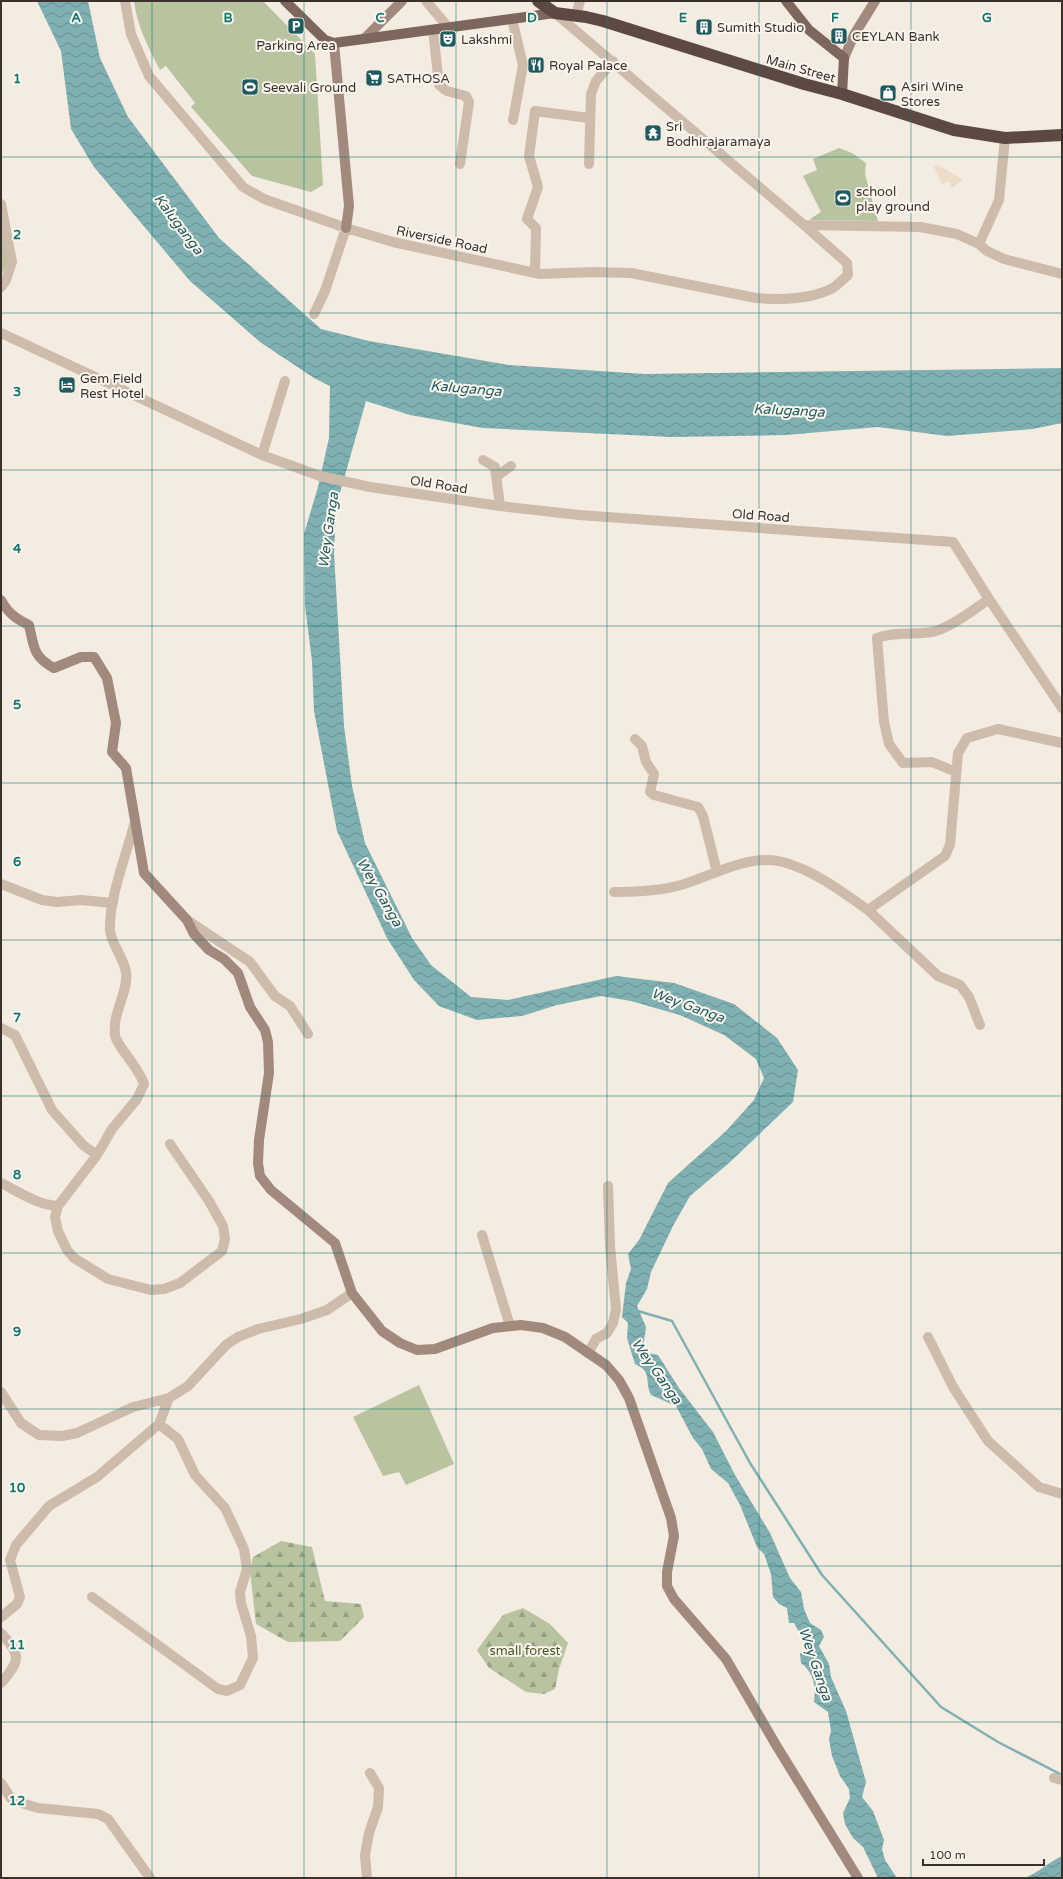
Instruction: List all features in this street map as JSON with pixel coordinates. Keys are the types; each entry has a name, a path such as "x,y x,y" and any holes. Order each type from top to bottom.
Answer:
{"highway":[{"name":"Main Street","path":"538,1 555,13 576,15 603,21 954,130 1005,138 1062,135"}],"main road":[{"path":"285,1 325,40 334,43 555,13"},
{"path":"786,1 809,30 844,58 842,94"}],"street":[{"name":"Riverside Road","path":"125,1 131,34 149,76 244,187 264,199 346,228 393,242 540,274 592,272 631,274 756,298 776,300 800,298 832,289 848,275 847,263 804,225"},
{"path":"364,39 402,1"},
{"path":"426,1 448,28"},
{"path":"576,15 580,1"},
{"path":"844,58 854,35 875,1"},
{"path":"555,13 804,225 920,227 957,234 979,244 988,251 1004,259 1062,274"},
{"path":"512,19 523,65 513,120"},
{"path":"433,30 439,85 447,91 466,96 469,102 460,164"},
{"path":"314,314 326,291 346,228 349,206 334,43"},
{"path":"589,164 589,118 591,94 596,81 613,61"},
{"path":"535,272 536,228 527,219 538,187 529,156 535,111 589,118"},
{"path":"979,244 999,200 1005,138"},
{"path":"1,204 12,262 6,280 1,286"},
{"name":"Old Road","path":"1,333 262,455 320,476 370,487 500,506 596,517 953,542 989,599 1057,692 1062,708"},
{"path":"262,455 285,381"},
{"path":"483,460 495,467 500,506"},
{"path":"497,476 511,466"},
{"path":"956,772 932,762 903,764 889,744 884,722 877,638 890,633 933,632 964,617 989,599"},
{"path":"1,600 6,610 17,619 29,625 35,652 43,662 54,668 81,657 94,657 107,678 116,723 112,752 126,768 134,826 144,873 187,920 250,962 275,996 290,1006 308,1034"},
{"path":"868,910 945,856 950,845 958,753 967,738 998,728 1062,743"},
{"path":"635,739 642,746 646,762 654,774 650,792 654,795 698,806 703,816 717,872"},
{"path":"134,826 113,903 110,931 126,972 126,983 116,1014 115,1037 142,1077 144,1084 137,1100 112,1128 97,1155 58,1206 56,1217 58,1232 67,1250 74,1258 108,1279 150,1290 164,1289 180,1283 222,1250 225,1239 223,1226 170,1144"},
{"path":"614,892 643,892 680,885 751,861 782,862 822,878 868,910 938,976 960,985 969,997 980,1025"},
{"path":"1,884 42,900 57,902 81,900 113,903"},
{"path":"187,920 194,934 209,950 224,959 238,973 250,1007 265,1030 268,1042 269,1073 259,1140 258,1163 260,1176 271,1190 335,1243 352,1293 382,1331 400,1343 417,1350 435,1349 494,1328 521,1325 543,1328 565,1337 606,1365 619,1380 628,1398 671,1518 674,1536 667,1572 667,1586 674,1600 726,1659 776,1745 858,1878"},
{"path":"1,1028 15,1036 52,1110 83,1145 97,1155"},
{"path":"1,1183 49,1206 58,1206"},
{"path":"588,1353 596,1339 607,1333 613,1323 616,1309 610,1246 608,1186"},
{"path":"482,1235 510,1326"},
{"path":"1,1392 21,1424 39,1435 62,1436 77,1433 134,1407 169,1398 188,1386 226,1345 238,1337 258,1328 327,1310 352,1293"},
{"path":"928,1337 953,1387 988,1441 1039,1487 1062,1494"},
{"path":"1,1617 17,1604 20,1597 10,1560 16,1545 49,1506 97,1477 159,1424 169,1398"},
{"path":"92,1597 218,1689 227,1691 240,1684 253,1658 250,1636 241,1603 240,1592 247,1569 244,1549 225,1508 195,1475 178,1439 159,1424"},
{"path":"1,1633 14,1647 17,1655 13,1670 1,1683"},
{"path":"367,1878 365,1855 369,1833 378,1807 379,1788 370,1773"},
{"path":"1,1783 12,1800 38,1808 98,1814 108,1818 150,1878"}],"green space":[{"name":"Seevali Ground","path":"134,1 263,1 315,54 323,185 311,192 252,176 191,107 195,103 166,66 160,70 141,28"},
{"name":"school play ground","path":"839,148 852,153 866,163 865,174 878,221 810,219 821,212 803,176 817,170 813,159"},
{"path":"1,224 8,259 7,267 1,274"},
{"path":"419,1385 454,1464 406,1485 399,1472 383,1476 353,1417"},
{"path":"281,1541 312,1547 325,1601 361,1604 364,1617 340,1641 288,1642 256,1624 250,1572 253,1557"},
{"name":"small forest","path":"523,1608 550,1624 568,1643 559,1669 555,1689 544,1694 526,1692 489,1668 477,1650 503,1615"}],"shaded area":[{"path":"938,165 962,180 952,188 949,181 942,184 934,167"}],"water":[{"path":"37,1 88,1 100,58 128,117 219,238 321,329 369,341 509,365 645,374 1062,368 1062,423 1033,429 947,436 878,427 786,435 672,437 483,428 410,415 366,401 336,507 334,553 344,726 352,786 365,843 412,938 431,965 471,997 508,1000 616,976 674,983 734,1004 777,1038 798,1070 793,1102 729,1163 690,1196 674,1224 651,1272 647,1289 637,1306 646,1327 643,1348 648,1353 658,1355 679,1388 713,1432 735,1475 770,1533 790,1578 801,1592 804,1609 810,1623 821,1630 824,1637 819,1646 829,1664 831,1677 846,1711 866,1782 862,1797 873,1811 884,1840 882,1849 885,1860 897,1878 878,1878 863,1847 853,1838 845,1824 843,1813 850,1798 849,1789 840,1776 832,1756 829,1739 831,1731 828,1712 814,1702 815,1691 813,1680 809,1671 801,1663 800,1654 805,1648 804,1641 794,1623 789,1623 787,1608 779,1604 773,1597 771,1574 764,1554 757,1547 740,1505 728,1483 711,1469 702,1449 693,1438 676,1406 651,1395 646,1373 641,1367 635,1364 627,1338 628,1323 622,1317 626,1283 631,1269 628,1254 639,1240 668,1183 726,1131 754,1100 764,1078 756,1059 724,1035 680,1015 631,1001 601,996 557,1005 522,1016 477,1020 439,1006 414,980 387,938 337,831 314,711 312,661 305,606 304,534 318,487 329,438 330,386 314,378 260,342 190,281 94,167 71,129 61,51"},
{"path":"1062,1856 1062,1878 1025,1878 1035,1873"}],"waterway":[{"path":"638,1311 672,1321 750,1463 822,1575 941,1707 998,1742 1062,1775"}],"place":[{"name":"Parking Area","path":"296,26"},
{"name":"Sumith Studio","path":"704,27"},
{"name":"CEYLAN Bank","path":"839,36"},
{"name":"Lakshmi","path":"448,39"},
{"name":"Royal Palace","path":"536,65"},
{"name":"SATHOSA","path":"374,78"},
{"name":"Seevali Ground","path":"250,87"},
{"name":"Asiri Wine Stores","path":"888,93"},
{"name":"Sri Bodhirajaramaya","path":"653,133"},
{"name":"school play ground","path":"843,198"},
{"name":"Gem Field Rest Hotel","path":"67,385"}],"water label":[{"name":"Kaluganga","path":"179,224"},
{"name":"Kaluganga","path":"466,388"},
{"name":"Kaluganga","path":"789,410"},
{"name":"Wey Ganga","path":"328,530"},
{"name":"Wey Ganga","path":"380,892"},
{"name":"Wey Ganga","path":"688,1005"},
{"name":"Wey Ganga","path":"657,1371"},
{"name":"Wey Ganga","path":"816,1664"}]}
